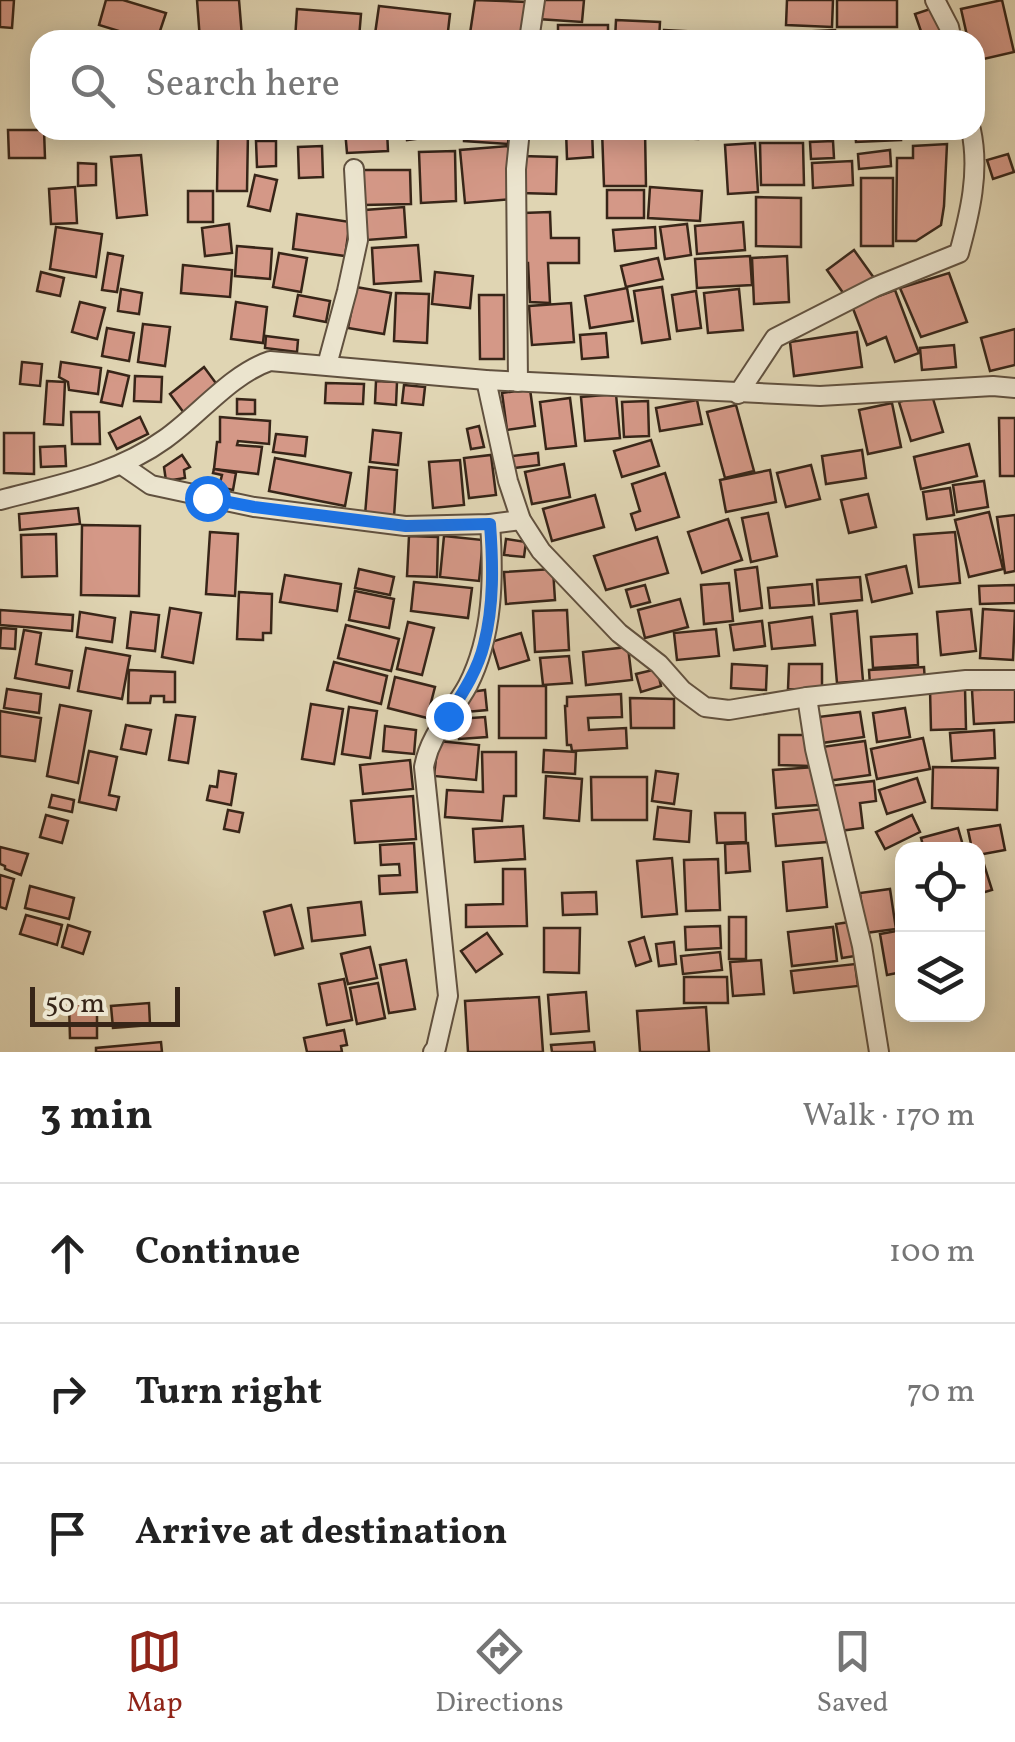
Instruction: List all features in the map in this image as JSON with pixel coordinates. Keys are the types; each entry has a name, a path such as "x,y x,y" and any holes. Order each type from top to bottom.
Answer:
{"street":[{"path":"530,30 535,0"},
{"path":"935,0 950,30"},
{"path":"518,382 519,140"},
{"path":"738,394 775,338 875,286 959,253 974,185 973,140"},
{"path":"327,366 358,240 354,170"},
{"path":"0,500 122,465 165,440 244,374 270,361 486,380 738,394 820,396 1015,388"},
{"path":"486,380 508,481 521,520 541,551 619,633 705,708 729,710 807,696 966,680 1015,680"},
{"path":"122,465 152,485 254,507 406,526 521,520"},
{"path":"433,1052 448,996 424,766 434,734 468,685 484,646 493,566 490,524"},
{"path":"807,696 815,749 862,946 879,1052"}],"building":[{"path":"0,0 14,0 12,28 0,27"},
{"path":"106,0 123,0 166,13 160,30 115,30 99,25"},
{"path":"197,0 239,0 241,30 199,30"},
{"path":"475,0 527,2 522,30 470,30"},
{"path":"539,0 584,0 582,22 538,19"},
{"path":"787,0 833,0 832,27 786,25"},
{"path":"837,0 897,0 897,27 837,27"},
{"path":"1002,0 1014,52 985,59 985,30 966,30 961,9"},
{"path":"379,6 450,14 448,30 376,30"},
{"path":"936,7 944,30 921,30 915,14"},
{"path":"297,9 361,14 360,30 296,30"},
{"path":"616,20 660,22 660,30 616,30"},
{"path":"558,25 608,25 608,30 558,30"},
{"path":"8,130 30,130 30,140 44,140 45,158 9,158"},
{"path":"218,140 248,140 247,191 217,191"},
{"path":"346,140 387,140 388,151 347,153"},
{"path":"464,140 508,140 508,144"},
{"path":"566,140 592,140 593,157 567,159"},
{"path":"602,140 645,140 646,186 604,186"},
{"path":"256,141 276,141 276,166 257,167"},
{"path":"833,141 834,158 811,159 810,142"},
{"path":"755,143 758,192 728,194 725,145"},
{"path":"760,143 803,143 804,185 761,185"},
{"path":"947,144 941,225 916,241 896,241 897,158 913,158 913,146"},
{"path":"322,146 323,177 299,178 298,147"},
{"path":"508,146 513,199 465,203 460,150"},
{"path":"890,150 891,166 859,169 858,154"},
{"path":"455,151 456,201 421,203 419,152"},
{"path":"1008,154 1014,172 993,179 987,160"},
{"path":"141,155 147,215 117,218 111,157"},
{"path":"521,156 557,157 556,194 520,193"},
{"path":"852,161 853,185 813,188 812,163"},
{"path":"78,163 96,164 96,185 78,186"},
{"path":"362,170 410,170 411,204 363,205"},
{"path":"255,175 277,180 270,211 248,206"},
{"path":"861,178 893,178 893,246 861,246"},
{"path":"75,187 77,223 51,224 49,189"},
{"path":"650,187 702,191 700,221 648,218"},
{"path":"607,190 644,190 644,218 607,218"},
{"path":"188,191 213,191 213,222 188,222"},
{"path":"756,197 801,198 801,247 756,246"},
{"path":"404,207 406,237 367,240 365,210"},
{"path":"550,212 551,238 579,238 579,263 548,263 550,303 530,302 523,213"},
{"path":"297,214 350,222 345,256 293,249"},
{"path":"743,222 745,250 697,254 695,226"},
{"path":"229,224 232,253 205,256 202,228"},
{"path":"687,224 691,255 665,259 660,227"},
{"path":"56,227 102,234 96,277 50,269"},
{"path":"655,227 656,248 615,251 613,230"},
{"path":"418,245 421,281 374,284 372,248"},
{"path":"237,246 272,249 270,279 235,276"},
{"path":"854,250 874,278 846,297 827,270"},
{"path":"108,253 123,256 117,292 102,290"},
{"path":"279,253 307,258 301,292 273,287"},
{"path":"750,256 752,285 697,288 695,259"},
{"path":"787,256 789,302 754,304 752,258"},
{"path":"658,258 663,279 626,287 621,266"},
{"path":"183,265 232,270 230,297 181,293"},
{"path":"41,272 64,278 60,296 37,291"},
{"path":"435,272 473,276 470,308 432,304"},
{"path":"949,273 967,322 921,337 900,288"},
{"path":"356,287 391,293 384,334 348,328"},
{"path":"662,287 670,339 642,343 634,291"},
{"path":"627,288 633,321 590,328 585,296"},
{"path":"121,289 142,293 139,314 118,311"},
{"path":"739,289 743,330 708,333 704,293"},
{"path":"895,290 919,353 895,362 886,337 867,345 852,306"},
{"path":"696,291 701,328 677,331 672,295"},
{"path":"396,293 429,294 427,343 394,341"},
{"path":"298,295 330,301 326,322 294,316"},
{"path":"479,295 504,295 504,359 480,359"},
{"path":"80,302 105,308 97,339 72,332"},
{"path":"236,302 267,307 263,343 231,339"},
{"path":"571,303 574,342 532,345 529,306"},
{"path":"143,324 170,327 165,366 138,362"},
{"path":"107,328 134,333 129,361 102,356"},
{"path":"1015,329 1015,365 990,371 981,338"},
{"path":"857,332 862,367 794,376 790,342"},
{"path":"606,333 608,357 582,359 580,335"},
{"path":"266,336 298,340 297,352 265,348"},
{"path":"954,345 956,367 922,370 920,348"},
{"path":"22,362 42,364 40,386 20,384"},
{"path":"61,362 101,368 98,394 69,390 68,382 59,377"},
{"path":"204,367 218,386 184,413 170,394"},
{"path":"108,371 129,376 122,406 101,402"},
{"path":"135,376 162,377 161,402 134,401"},
{"path":"47,381 65,382 63,425 44,424"},
{"path":"376,381 397,382 396,405 375,403"},
{"path":"326,383 364,384 363,404 325,403"},
{"path":"404,385 425,387 423,405 402,403"},
{"path":"530,389 535,426 507,430 502,393"},
{"path":"931,392 943,432 911,441 899,402"},
{"path":"616,394 620,438 585,441 581,397"},
{"path":"570,398 576,446 546,449 540,402"},
{"path":"237,399 255,400 255,414 237,414"},
{"path":"697,400 702,424 660,431 656,408"},
{"path":"648,401 649,436 624,437 622,402"},
{"path":"892,403 901,447 868,454 859,410"},
{"path":"736,405 754,471 725,478 707,412"},
{"path":"71,412 99,412 100,444 72,444"},
{"path":"140,417 148,434 117,449 109,433"},
{"path":"220,417 270,421 269,444 238,441 237,445 262,447 258,474 214,469"},
{"path":"999,418 1015,418 1015,476 1000,476"},
{"path":"479,426 484,447 471,449 467,429"},
{"path":"373,430 401,433 398,465 370,462"},
{"path":"4,433 34,433 34,474 4,473"},
{"path":"276,434 307,437 305,456 273,452"},
{"path":"651,440 659,466 622,477 614,451"},
{"path":"969,444 977,476 921,489 914,457"},
{"path":"65,446 66,466 41,467 40,447"},
{"path":"862,450 866,478 826,484 822,456"},
{"path":"538,453 539,465 514,468 512,456"},
{"path":"182,455 190,467 184,470 185,478 166,481 164,467"},
{"path":"491,455 496,495 469,498 464,458"},
{"path":"275,458 351,473 345,506 269,491"},
{"path":"460,460 464,505 433,508 429,462"},
{"path":"564,464 570,497 532,504 525,472"},
{"path":"811,465 820,499 786,507 777,473"},
{"path":"369,467 397,470 394,517 365,515"},
{"path":"214,469 236,473 233,490 219,487 222,475 213,473"},
{"path":"770,470 776,502 726,512 720,480"},
{"path":"665,473 679,517 636,530 631,514 640,511 632,484"},
{"path":"984,481 988,507 957,512 953,485"},
{"path":"950,488 954,515 927,519 923,492"},
{"path":"868,494 876,527 849,533 841,500"},
{"path":"595,495 604,527 552,541 543,509"},
{"path":"78,508 80,524 20,530 19,514"},
{"path":"989,512 1003,569 969,577 955,520"},
{"path":"768,513 777,556 751,562 742,518"},
{"path":"1015,515 1015,571 1005,573 997,517"},
{"path":"728,519 742,560 702,573 688,532"},
{"path":"82,525 140,526 139,596 81,595"},
{"path":"210,532 238,534 235,596 206,594"},
{"path":"955,532 960,583 919,587 914,535"},
{"path":"56,534 57,576 22,577 21,535"},
{"path":"409,536 438,537 437,577 407,576"},
{"path":"444,536 483,540 479,581 440,577"},
{"path":"657,537 668,573 606,590 594,556"},
{"path":"506,539 526,542 524,557 504,555"},
{"path":"906,566 912,593 872,602 866,575"},
{"path":"757,567 762,608 740,611 735,570"},
{"path":"359,569 394,577 390,595 355,588"},
{"path":"553,569 555,600 506,604 504,572"},
{"path":"285,575 341,584 337,611 280,602"},
{"path":"860,577 862,600 819,604 817,580"},
{"path":"414,582 472,588 468,618 411,611"},
{"path":"729,583 733,621 704,624 701,585"},
{"path":"812,584 814,605 770,608 768,588"},
{"path":"645,585 650,602 631,607 626,590"},
{"path":"1015,585 1015,603 980,604 979,586"},
{"path":"355,591 394,599 389,628 349,620"},
{"path":"239,592 272,594 271,633 263,633 263,640 237,639"},
{"path":"680,599 688,627 645,638 638,610"},
{"path":"170,608 201,613 193,663 162,657"},
{"path":"971,609 976,651 941,655 937,612"},
{"path":"983,609 1015,611 1013,660 980,658"},
{"path":"0,610 73,615 72,631 0,625"},
{"path":"567,610 569,650 535,652 533,611"},
{"path":"857,611 863,681 837,683 831,614"},
{"path":"80,612 115,618 112,642 77,637"},
{"path":"131,612 159,615 155,651 127,648"},
{"path":"812,617 815,645 772,649 769,623"},
{"path":"762,621 765,646 734,650 730,625"},
{"path":"408,622 434,628 422,675 397,669"},
{"path":"346,625 399,639 391,671 338,658"},
{"path":"1,628 16,629 15,649 0,648"},
{"path":"716,629 719,656 677,660 674,633"},
{"path":"24,630 41,633 36,664 72,671 69,688 15,678"},
{"path":"521,633 529,660 499,669 491,642"},
{"path":"917,634 918,665 873,668 871,637"},
{"path":"628,647 632,680 586,685 583,652"},
{"path":"86,648 130,656 122,699 78,691"},
{"path":"569,656 572,683 543,685 540,658"},
{"path":"334,662 387,676 381,704 327,690"},
{"path":"732,664 767,666 766,690 731,688"},
{"path":"789,664 822,664 822,690 788,689"},
{"path":"924,667 925,682 870,685 869,670"},
{"path":"657,669 661,686 641,692 636,674"},
{"path":"129,670 175,672 175,702 164,702 164,696 151,696 150,703 128,703"},
{"path":"395,677 435,687 427,718 388,708"},
{"path":"499,686 546,686 546,738 499,738"},
{"path":"965,688 966,729 931,730 930,689"},
{"path":"7,689 41,694 39,713 4,708"},
{"path":"1015,689 1015,722 974,724 972,690"},
{"path":"485,690 487,710 466,712 463,693"},
{"path":"621,694 622,717 588,718 589,730 626,728 627,748 572,751 571,745 567,745 567,697"},
{"path":"630,698 674,699 674,728 631,728"},
{"path":"311,704 343,709 334,764 302,759"},
{"path":"60,705 91,711 78,783 47,776"},
{"path":"349,707 377,711 370,758 342,754"},
{"path":"905,708 910,737 877,742 873,713"},
{"path":"0,711 41,718 35,761 0,756"},
{"path":"860,712 864,737 822,743 818,717"},
{"path":"176,715 195,717 188,763 169,760"},
{"path":"485,717 487,737 459,739 457,719"},
{"path":"126,725 151,730 146,754 121,749"},
{"path":"385,726 416,730 414,754 383,751"},
{"path":"994,730 995,758 952,761 950,733"},
{"path":"779,735 809,735 810,766 779,765"},
{"path":"923,738 930,769 877,779 871,749"},
{"path":"438,741 479,745 476,780 434,776"},
{"path":"865,741 870,775 827,781 822,747"},
{"path":"544,750 576,752 575,774 543,772"},
{"path":"89,751 117,757 109,795 119,797 116,810 79,802"},
{"path":"482,752 516,752 516,796 504,796 502,821 445,817 447,790 483,792"},
{"path":"410,760 413,789 363,794 360,765"},
{"path":"815,767 818,805 776,808 773,770"},
{"path":"933,767 998,768 997,810 932,808"},
{"path":"219,771 236,774 231,805 207,800 210,786 217,787"},
{"path":"656,771 678,774 674,804 652,801"},
{"path":"546,776 582,779 579,821 544,818"},
{"path":"591,777 647,777 647,820 592,820"},
{"path":"917,778 925,802 887,814 879,790"},
{"path":"874,781 876,801 860,803 863,828 839,831 829,786"},
{"path":"52,795 74,800 72,812 49,807"},
{"path":"413,796 416,839 355,843 351,801"},
{"path":"658,807 691,811 689,842 654,839"},
{"path":"824,809 827,842 776,846 773,814"},
{"path":"228,810 243,813 239,832 224,829"},
{"path":"715,813 745,813 746,842 717,843"},
{"path":"46,815 68,821 62,843 40,837"},
{"path":"912,815 920,832 885,849 876,832"},
{"path":"1000,825 1005,850 985,854 985,842 971,842 968,830"},
{"path":"523,826 525,859 475,862 473,829"},
{"path":"958,828 962,842 922,842 921,838"},
{"path":"414,843 417,892 380,894 379,876 400,875 399,864 381,865 380,845"},
{"path":"748,843 750,871 726,873 725,844"},
{"path":"0,847 28,854 21,875 0,864"},
{"path":"672,858 677,914 642,917 637,861"},
{"path":"822,858 827,907 787,911 783,862"},
{"path":"718,859 720,910 686,911 684,860"},
{"path":"985,868 992,890 985,892"},
{"path":"503,869 525,869 527,926 466,927 466,905 503,904"},
{"path":"0,875 14,879 6,909 0,907"},
{"path":"30,886 74,898 69,919 25,908"},
{"path":"890,889 895,929 865,933 860,893"},
{"path":"596,892 597,914 563,915 562,893"},
{"path":"361,902 365,935 312,941 308,908"},
{"path":"291,905 303,948 275,955 264,912"},
{"path":"26,915 62,925 57,945 20,934"},
{"path":"729,917 746,917 746,959 729,959"},
{"path":"850,922 855,956 842,958 836,924"},
{"path":"68,925 90,932 83,954 62,947"},
{"path":"720,926 721,948 686,950 685,927"},
{"path":"833,927 837,961 792,966 788,932"},
{"path":"544,928 580,928 579,973 544,972"},
{"path":"895,931 895,973 887,975 880,934"},
{"path":"487,933 502,954 476,972 461,951"},
{"path":"644,937 651,961 636,966 629,942"},
{"path":"674,942 676,964 659,966 656,944"},
{"path":"370,947 377,978 348,984 341,954"},
{"path":"720,952 722,970 683,974 681,956"},
{"path":"406,960 415,1009 389,1013 380,965"},
{"path":"761,960 764,994 733,996 730,962"},
{"path":"855,964 858,986 794,993 791,971"},
{"path":"684,977 727,977 728,1003 684,1003"},
{"path":"344,979 352,1020 327,1025 319,984"},
{"path":"378,983 385,1018 357,1024 350,988"},
{"path":"586,992 589,1031 551,1034 548,995"},
{"path":"539,997 543,1052 468,1052 465,1001"},
{"path":"149,1003 150,1025 113,1028 111,1006"},
{"path":"69,1004 97,1004 97,1038 70,1038"},
{"path":"706,1007 709,1052 640,1052 637,1011"},
{"path":"344,1030 347,1045 341,1046 342,1052 307,1052 304,1038"},
{"path":"161,1042 162,1052 96,1052 96,1048"},
{"path":"594,1042 595,1052 552,1052 551,1045"}],"route":[{"path":"207,498 406,526 490,524 493,566 484,646 468,685 448,716"}]}
